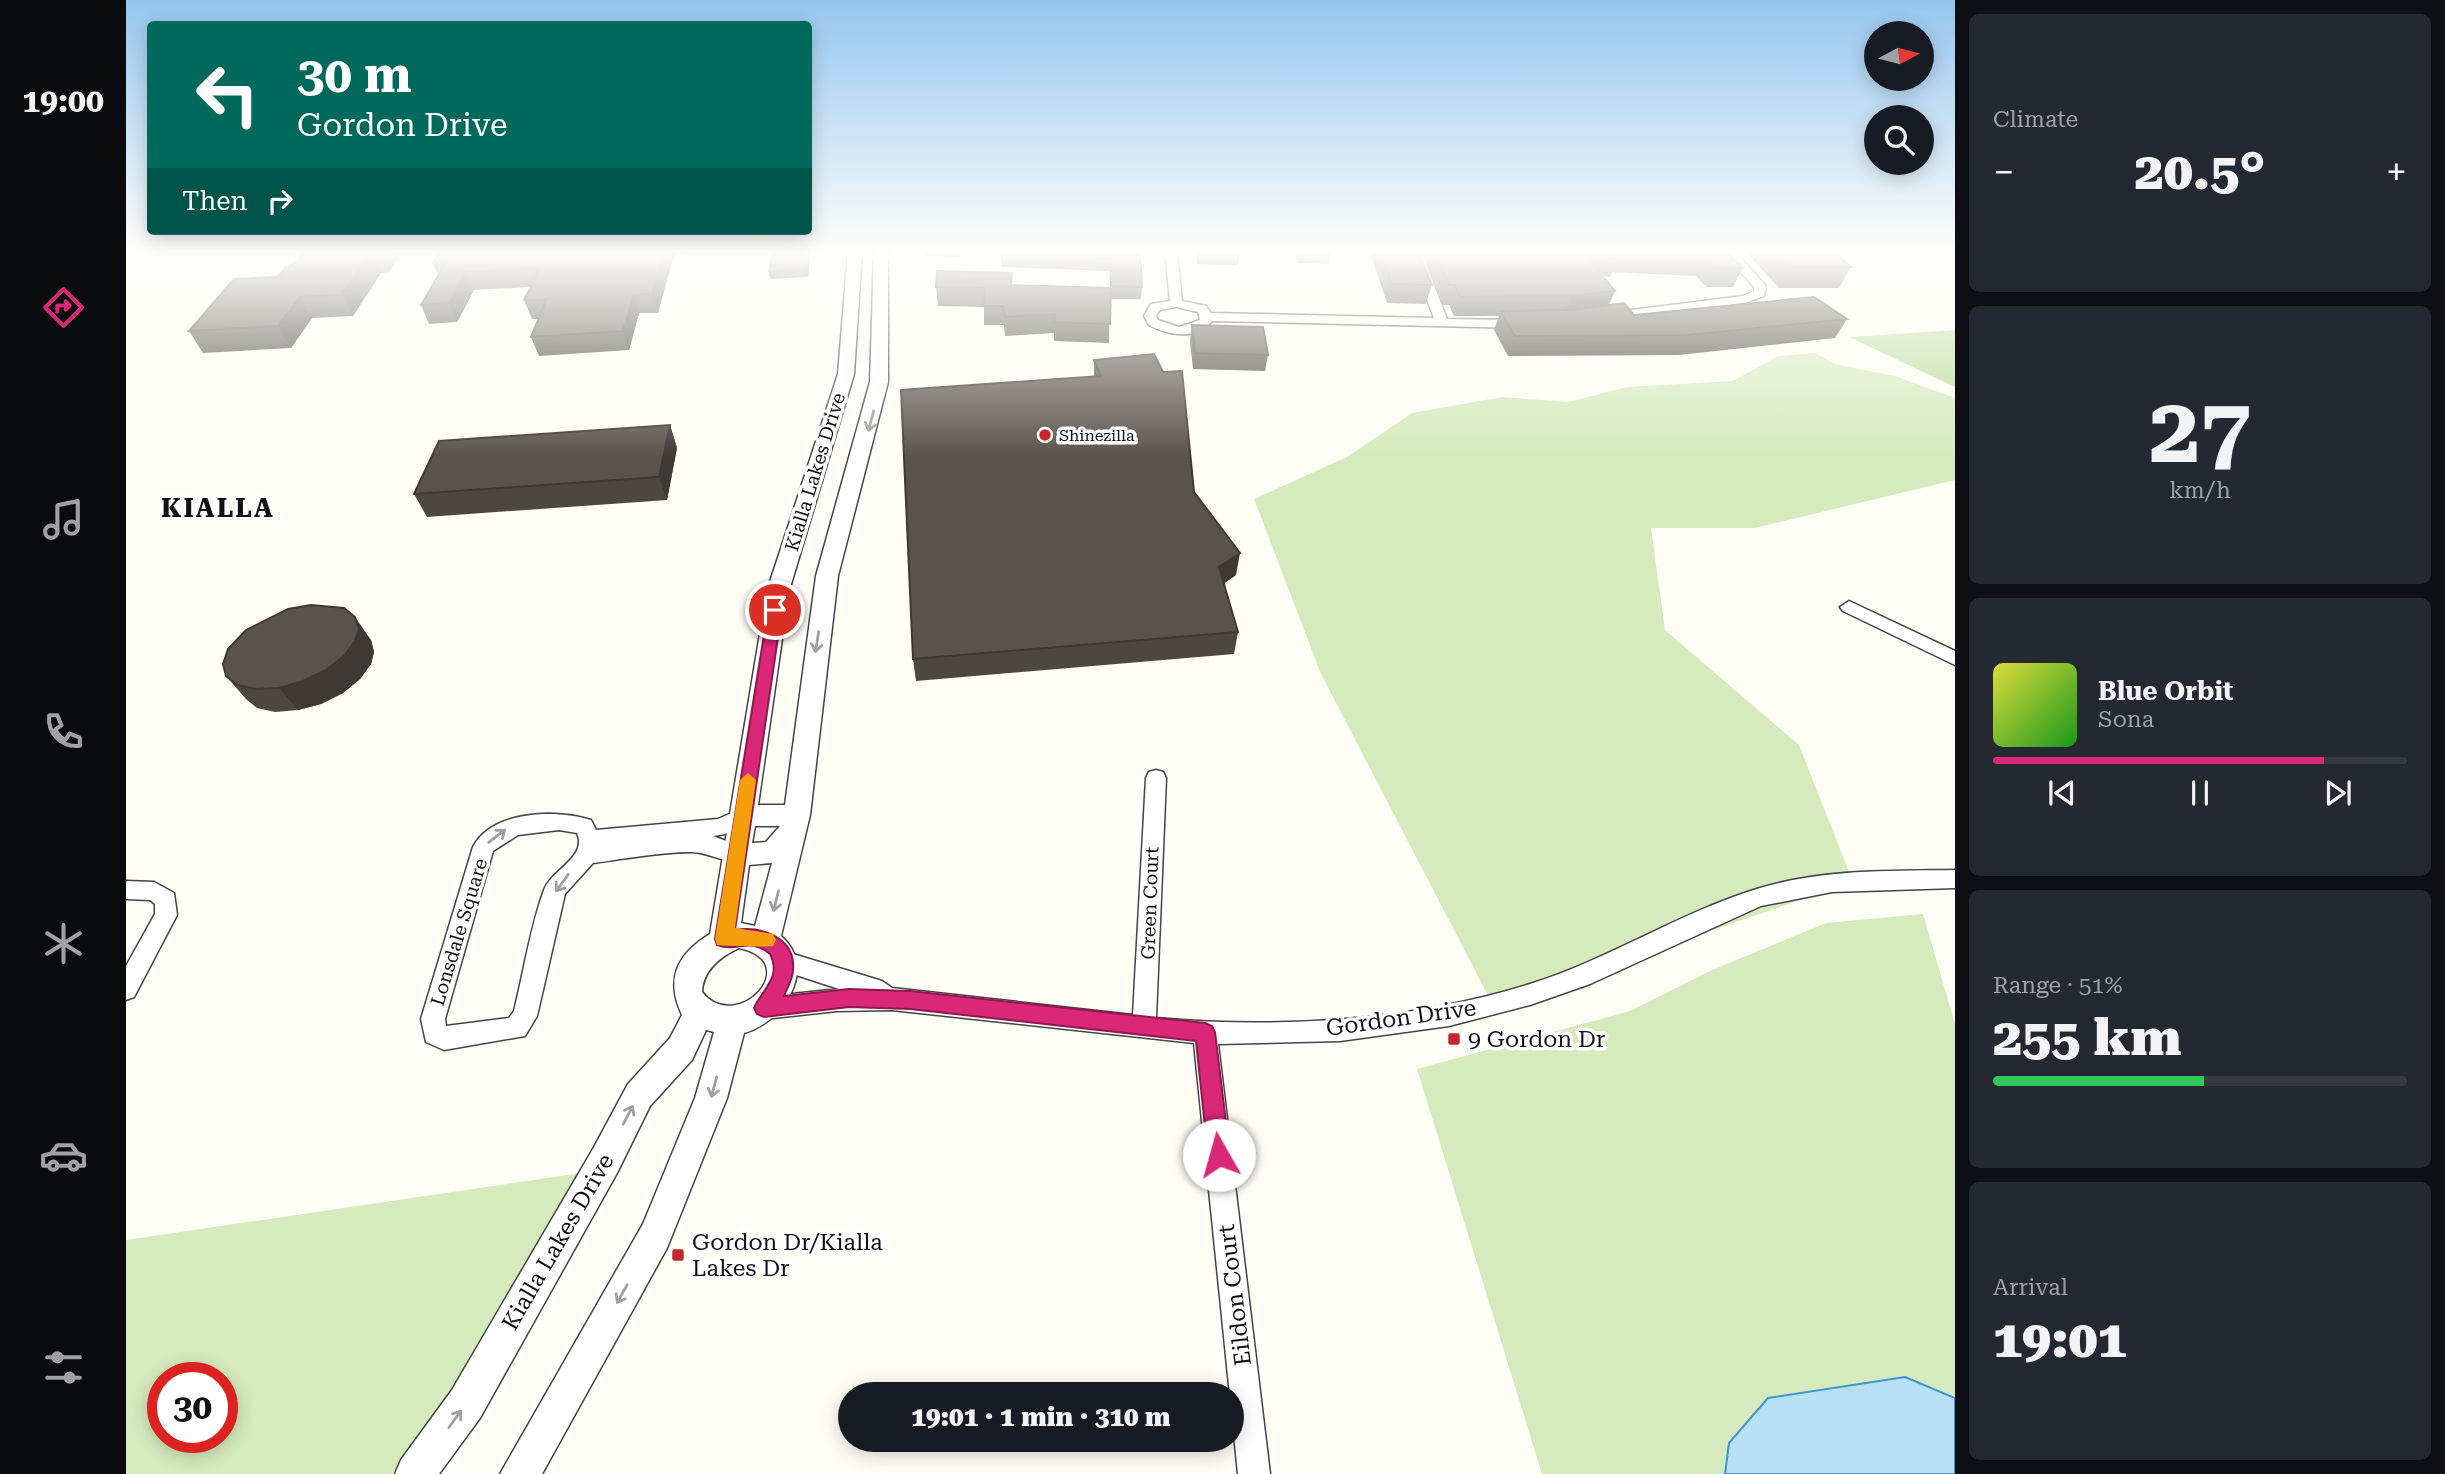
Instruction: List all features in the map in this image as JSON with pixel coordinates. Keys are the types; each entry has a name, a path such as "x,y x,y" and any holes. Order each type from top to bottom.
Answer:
{"street":[{"name":"Kialla Lakes Drive","path":"724,939 778,592 846,374 849,321"},
{"name":"Kialla Lakes Drive","path":"775,950 797,815 827,576 874,409 881,321"},
{"path":"1152,321 1168,329 1184,330 1201,326 1204,321"},
{"path":"1355,321 1533,323"},
{"path":"846,374 873,370 881,335"},
{"path":"1849,607 1955,659"},
{"name":"Green Court","path":"1144,1028 1156,778"},
{"path":"797,815 783,846 768,854 737,854 710,844 690,843 588,847 721,827 743,816 797,815"},
{"name":"Lonsdale Square","path":"573,822 584,826 588,847 555,890 525,1016 516,1028 444,1038 435,1034 433,1019 484,847 492,836 509,827 573,822"},
{"name":"Gordon Drive","path":"764,1008 849,998 910,1000 1144,1028 1205,1032 1314,1031 1424,1019 1493,1005 1588,974 1650,947 1694,923 1762,897 1802,887 1853,882 1955,879"},
{"path":"126,890 154,891 166,900 166,915 126,989"},
{"path":"739,935 775,950 781,985 764,1008 749,1016 716,1016 691,1000 688,987 698,959 724,939 739,935"},
{"name":"Gordon Drive","path":"775,950 910,1000"},
{"name":"Kialla Lakes Drive","path":"415,1474 472,1393 605,1161 639,1095 716,1016"},
{"path":"520,1474 655,1236 711,1098 716,1016"},
{"name":"Eildon Court","path":"1205,1032 1254,1474"}],"green space":[{"path":"1955,330 1955,387 1849,337"},
{"path":"1815,353 1835,364 1895,376 1955,398 1955,480 1755,528 1651,528 1665,630 1799,745 1853,882 1493,1005 1321,674 1254,499 1347,457 1412,413 1502,397 1568,402 1627,387 1733,381 1778,356"},
{"path":"1923,914 1955,1024 1955,1474 1542,1474 1417,1069 1630,1011 1712,970 1826,923"},
{"path":"588,1172 486,1343 392,1474 126,1474 126,1240"}],"water":[{"path":"1905,1377 1955,1398 1955,1474 1725,1474 1729,1443 1768,1398"}],"building":[{"path":"198,321 282,321 278,326 189,331"},
{"path":"538,321 626,321 623,331 531,337"},
{"path":"1054,321 1110,321 1110,324"},
{"path":"1506,321 1829,321 1688,335 1515,336"},
{"path":"1192,325 1263,327 1268,355 1195,353"},
{"path":"1154,354 1163,372 1182,371 1194,492 1240,553 1219,567 1238,632 913,659 901,390 1101,376 1094,360"},
{"path":"670,425 659,477 414,494 439,441"},
{"path":"311,605 344,608 355,617 359,629 355,641 344,656 326,670 279,688 256,689 237,685 226,676 223,664 228,649 246,630 288,609"}],"slow traffic":[{"path":"748,780 724,939 739,935 766,940"}],"place":[{"name":"Shinezilla","path":"1045,435"},
{"name":"9 Gordon Dr","path":"1454,1039"},
{"name":"Gordon Dr/Kialla Lakes Dr","path":"678,1255"}],"district":[{"name":"KIALLA","path":"218,508"}],"route":[{"path":"775,610 724,939 739,935 753,936 766,940 777,948 783,961 784,973 781,985 764,1008 849,998 910,1000 1144,1028 1205,1032 1219,1155"}]}
